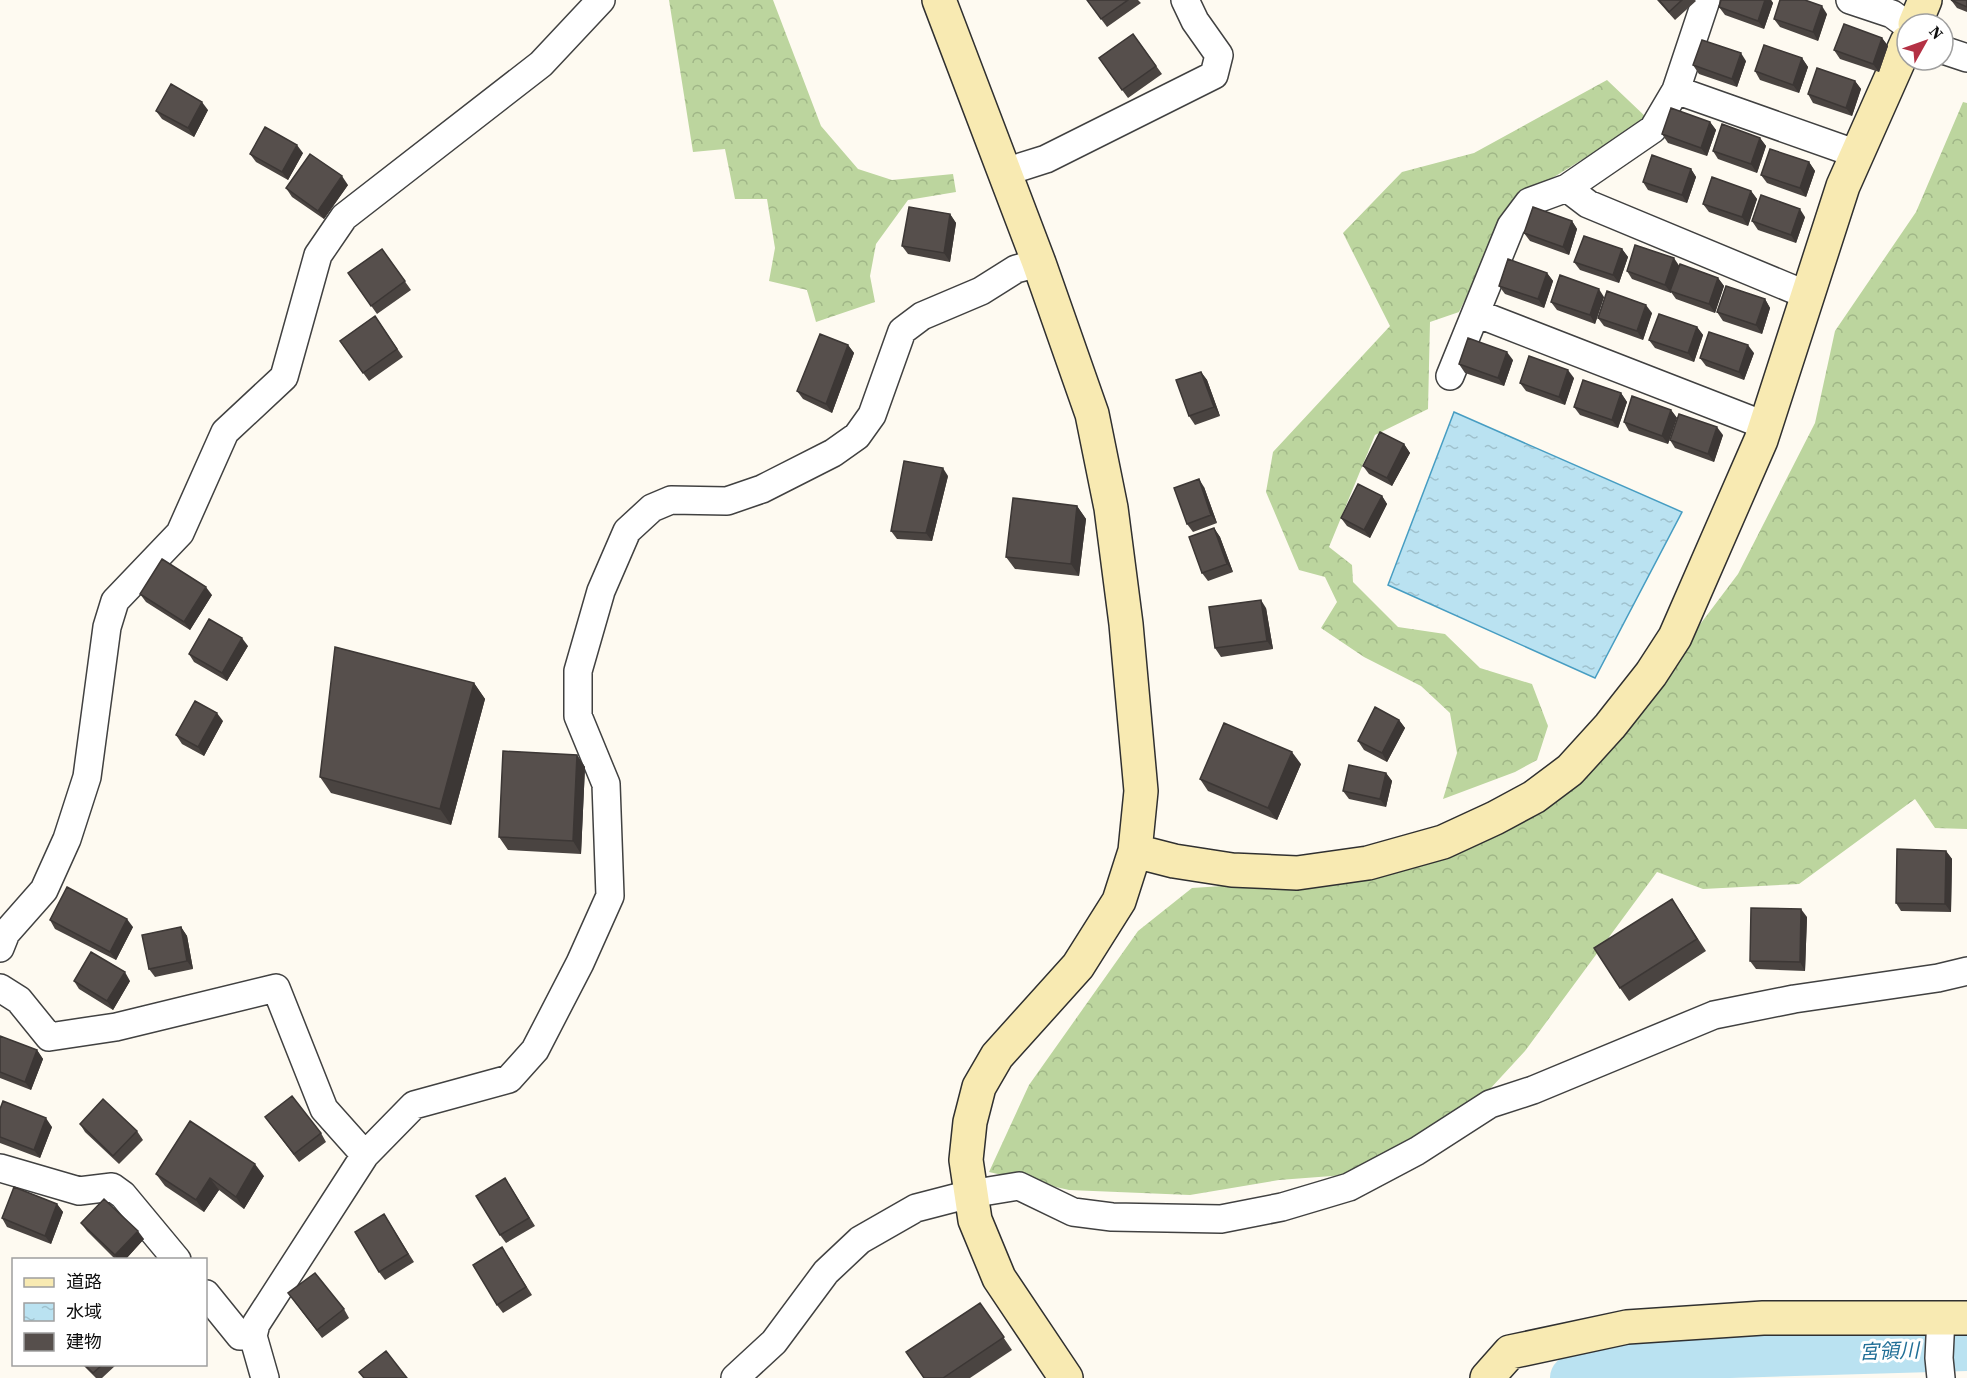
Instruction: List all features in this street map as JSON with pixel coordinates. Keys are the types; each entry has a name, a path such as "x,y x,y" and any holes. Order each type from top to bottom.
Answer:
{"street":[{"path":"0,948 6,933 44,890 67,838 87,777 107,627 115,601 180,533 225,432 284,377 318,255 344,217 541,64 601,0"},
{"path":"939,0 1039,263 1092,414 1112,508 1126,624 1141,790 1135,851 1119,901 1078,966 997,1056 979,1087 970,1122 966,1160 975,1220 999,1278 1066,1378"},
{"path":"1005,172 1046,159 1214,75 1219,55 1185,0"},
{"path":"1450,376 1511,226 1529,202 1567,188 1653,129 1676,90 1706,0"},
{"path":"1850,0 1895,16"},
{"path":"1135,851 1174,861 1233,870 1296,873 1368,863 1443,842 1534,797 1570,770 1610,726 1675,637 1761,440 1843,186 1895,69"},
{"path":"1676,90 1857,154"},
{"path":"1567,188 1588,204 1807,295"},
{"path":"265,1378 253,1336 256,1324 365,1155 414,1105 509,1079 535,1050 580,963 610,896 606,784 578,716 578,671 601,591 627,531 652,508 670,500 727,501 762,489 833,453 857,436 872,415 902,331 922,316 981,291 1016,269 1039,263"},
{"path":"1476,313 1764,425"},
{"path":"735,1378 774,1342 826,1272 860,1240 916,1208 970,1194 1019,1186 1073,1212 1112,1217 1221,1219 1282,1207 1349,1187 1418,1151 1490,1104 1533,1090 1714,1015 1794,999 1938,978 1967,971"},
{"path":"0,988 19,1000 49,1037 116,1027 276,988 324,1109 365,1155"},
{"path":"0,1168 79,1191 112,1187 123,1196 175,1258"},
{"path":"207,1295 240,1336 253,1336"},
{"path":"1487,1378 1510,1352 1627,1327 1763,1318 1946,1342"}],"green space":[{"path":"669,0 773,0 821,126 858,169 892,180 953,174 956,192 908,200 876,244 870,276 875,302 816,322 807,290 769,281 775,248 767,199 735,199 725,149 693,152"},
{"path":"1607,80 1648,119 1512,203 1459,312 1430,322 1428,409 1375,435 1329,547 1352,565 1353,582 1398,627 1445,634 1480,668 1532,684 1548,726 1537,760 1515,772 1443,799 1457,753 1450,713 1421,686 1364,657 1321,628 1337,602 1325,577 1299,570 1266,492 1273,452 1390,326 1343,233 1402,172 1474,153"},
{"path":"1963,102 1967,103 1967,829 1935,828 1915,799 1799,884 1703,889 1657,872 1525,1051 1454,1128 1345,1175 1279,1180 1190,1195 1069,1190 989,1172 1029,1085 1138,931 1192,888 1379,876 1484,842 1572,788 1621,740 1686,643 1738,574 1815,423 1835,331 1916,212"}],"water":[{"path":"1454,412 1682,512 1595,678 1388,585"}],"building":[{"path":"1087,0 1128,0 1101,19"},
{"path":"1659,0 1682,0 1669,12"},
{"path":"1721,0 1765,0 1758,21 1719,7"},
{"path":"1780,0 1805,0 1822,6 1813,32 1774,19"},
{"path":"1951,0 1967,0 1967,7"},
{"path":"1844,24 1882,38 1873,64 1834,50"},
{"path":"1133,34 1156,66 1122,90 1099,58"},
{"path":"1702,40 1741,53 1732,79 1693,65"},
{"path":"1764,45 1802,58 1793,85 1755,71"},
{"path":"1817,68 1855,81 1846,108 1808,94"},
{"path":"171,84 202,102 188,128 156,111"},
{"path":"1671,108 1710,122 1701,148 1662,134"},
{"path":"1722,124 1760,138 1751,164 1713,151"},
{"path":"265,127 297,145 282,172 250,154"},
{"path":"1770,149 1809,162 1800,188 1761,175"},
{"path":"310,154 342,176 318,211 286,188"},
{"path":"1652,155 1691,169 1682,195 1643,182"},
{"path":"1712,177 1751,191 1742,217 1703,204"},
{"path":"1761,195 1800,209 1791,235 1752,221"},
{"path":"909,207 950,214 944,253 902,246"},
{"path":"1533,207 1572,221 1563,247 1524,233"},
{"path":"1584,236 1622,249 1613,275 1574,262"},
{"path":"1635,245 1674,258 1665,285 1627,271"},
{"path":"382,249 405,281 371,306 348,273"},
{"path":"1508,259 1547,273 1538,299 1499,286"},
{"path":"1680,264 1718,278 1709,304 1670,291"},
{"path":"1560,275 1599,289 1590,315 1551,302"},
{"path":"1726,286 1765,299 1756,325 1717,312"},
{"path":"1607,291 1646,305 1637,331 1598,318"},
{"path":"1659,314 1697,327 1688,353 1649,340"},
{"path":"375,316 397,349 363,373 340,341"},
{"path":"1709,332 1748,345 1739,372 1700,358"},
{"path":"820,334 848,345 826,404 797,391"},
{"path":"1468,338 1507,352 1498,378 1459,364"},
{"path":"1529,356 1568,370 1559,397 1520,383"},
{"path":"1201,372 1214,407 1189,416 1176,380"},
{"path":"1583,380 1621,393 1612,420 1574,407"},
{"path":"1632,396 1671,410 1662,436 1624,422"},
{"path":"1679,414 1717,427 1708,454 1670,440"},
{"path":"1380,432 1404,444 1387,478 1363,466"},
{"path":"904,461 943,468 926,533 891,531"},
{"path":"1199,479 1211,515 1187,524 1174,488"},
{"path":"1358,484 1382,496 1364,530 1341,518"},
{"path":"1013,498 1077,506 1071,564 1006,557"},
{"path":"1214,528 1227,564 1202,573 1189,537"},
{"path":"162,559 206,587 184,622 140,594"},
{"path":"1261,600 1267,641 1215,648 1209,607"},
{"path":"209,619 242,638 222,673 189,654"},
{"path":"335,647 474,683 440,809 320,777"},
{"path":"195,701 217,713 198,747 176,735"},
{"path":"1375,707 1399,720 1382,753 1358,741"},
{"path":"1224,723 1292,752 1268,808 1200,779"},
{"path":"503,751 577,755 573,841 499,837"},
{"path":"1349,765 1386,773 1380,799 1343,791"},
{"path":"1897,849 1946,851 1945,904 1896,903"},
{"path":"67,887 127,919 110,952 50,920"},
{"path":"1672,899 1697,939 1620,988 1594,948"},
{"path":"1751,908 1801,909 1800,962 1750,961"},
{"path":"181,927 187,961 149,969 142,935"},
{"path":"91,952 125,972 107,1001 74,981"},
{"path":"0,1036 37,1050 25,1082 0,1072"},
{"path":"292,1096 321,1133 294,1154 265,1117"},
{"path":"103,1099 137,1131 113,1156 80,1124"},
{"path":"3,1101 46,1118 34,1150 0,1137 0,1109"},
{"path":"190,1121 255,1164 236,1197 210,1178 196,1200 156,1174"},
{"path":"505,1178 529,1218 500,1235 476,1196"},
{"path":"14,1187 57,1204 45,1236 2,1218"},
{"path":"104,1199 138,1231 115,1255 81,1223"},
{"path":"384,1214 408,1254 379,1272 355,1232"},
{"path":"502,1247 526,1287 497,1305 473,1265"},
{"path":"315,1273 344,1309 317,1330 288,1293"},
{"path":"980,1303 1004,1337 943,1378 924,1378 906,1352"},
{"path":"386,1351 407,1378 364,1378 359,1372"},
{"path":"86,1366 101,1366 93,1373"}],"waterway":[{"name":"宮領川","path":"1573,1378 1602,1367 1662,1357 1967,1348"}]}
